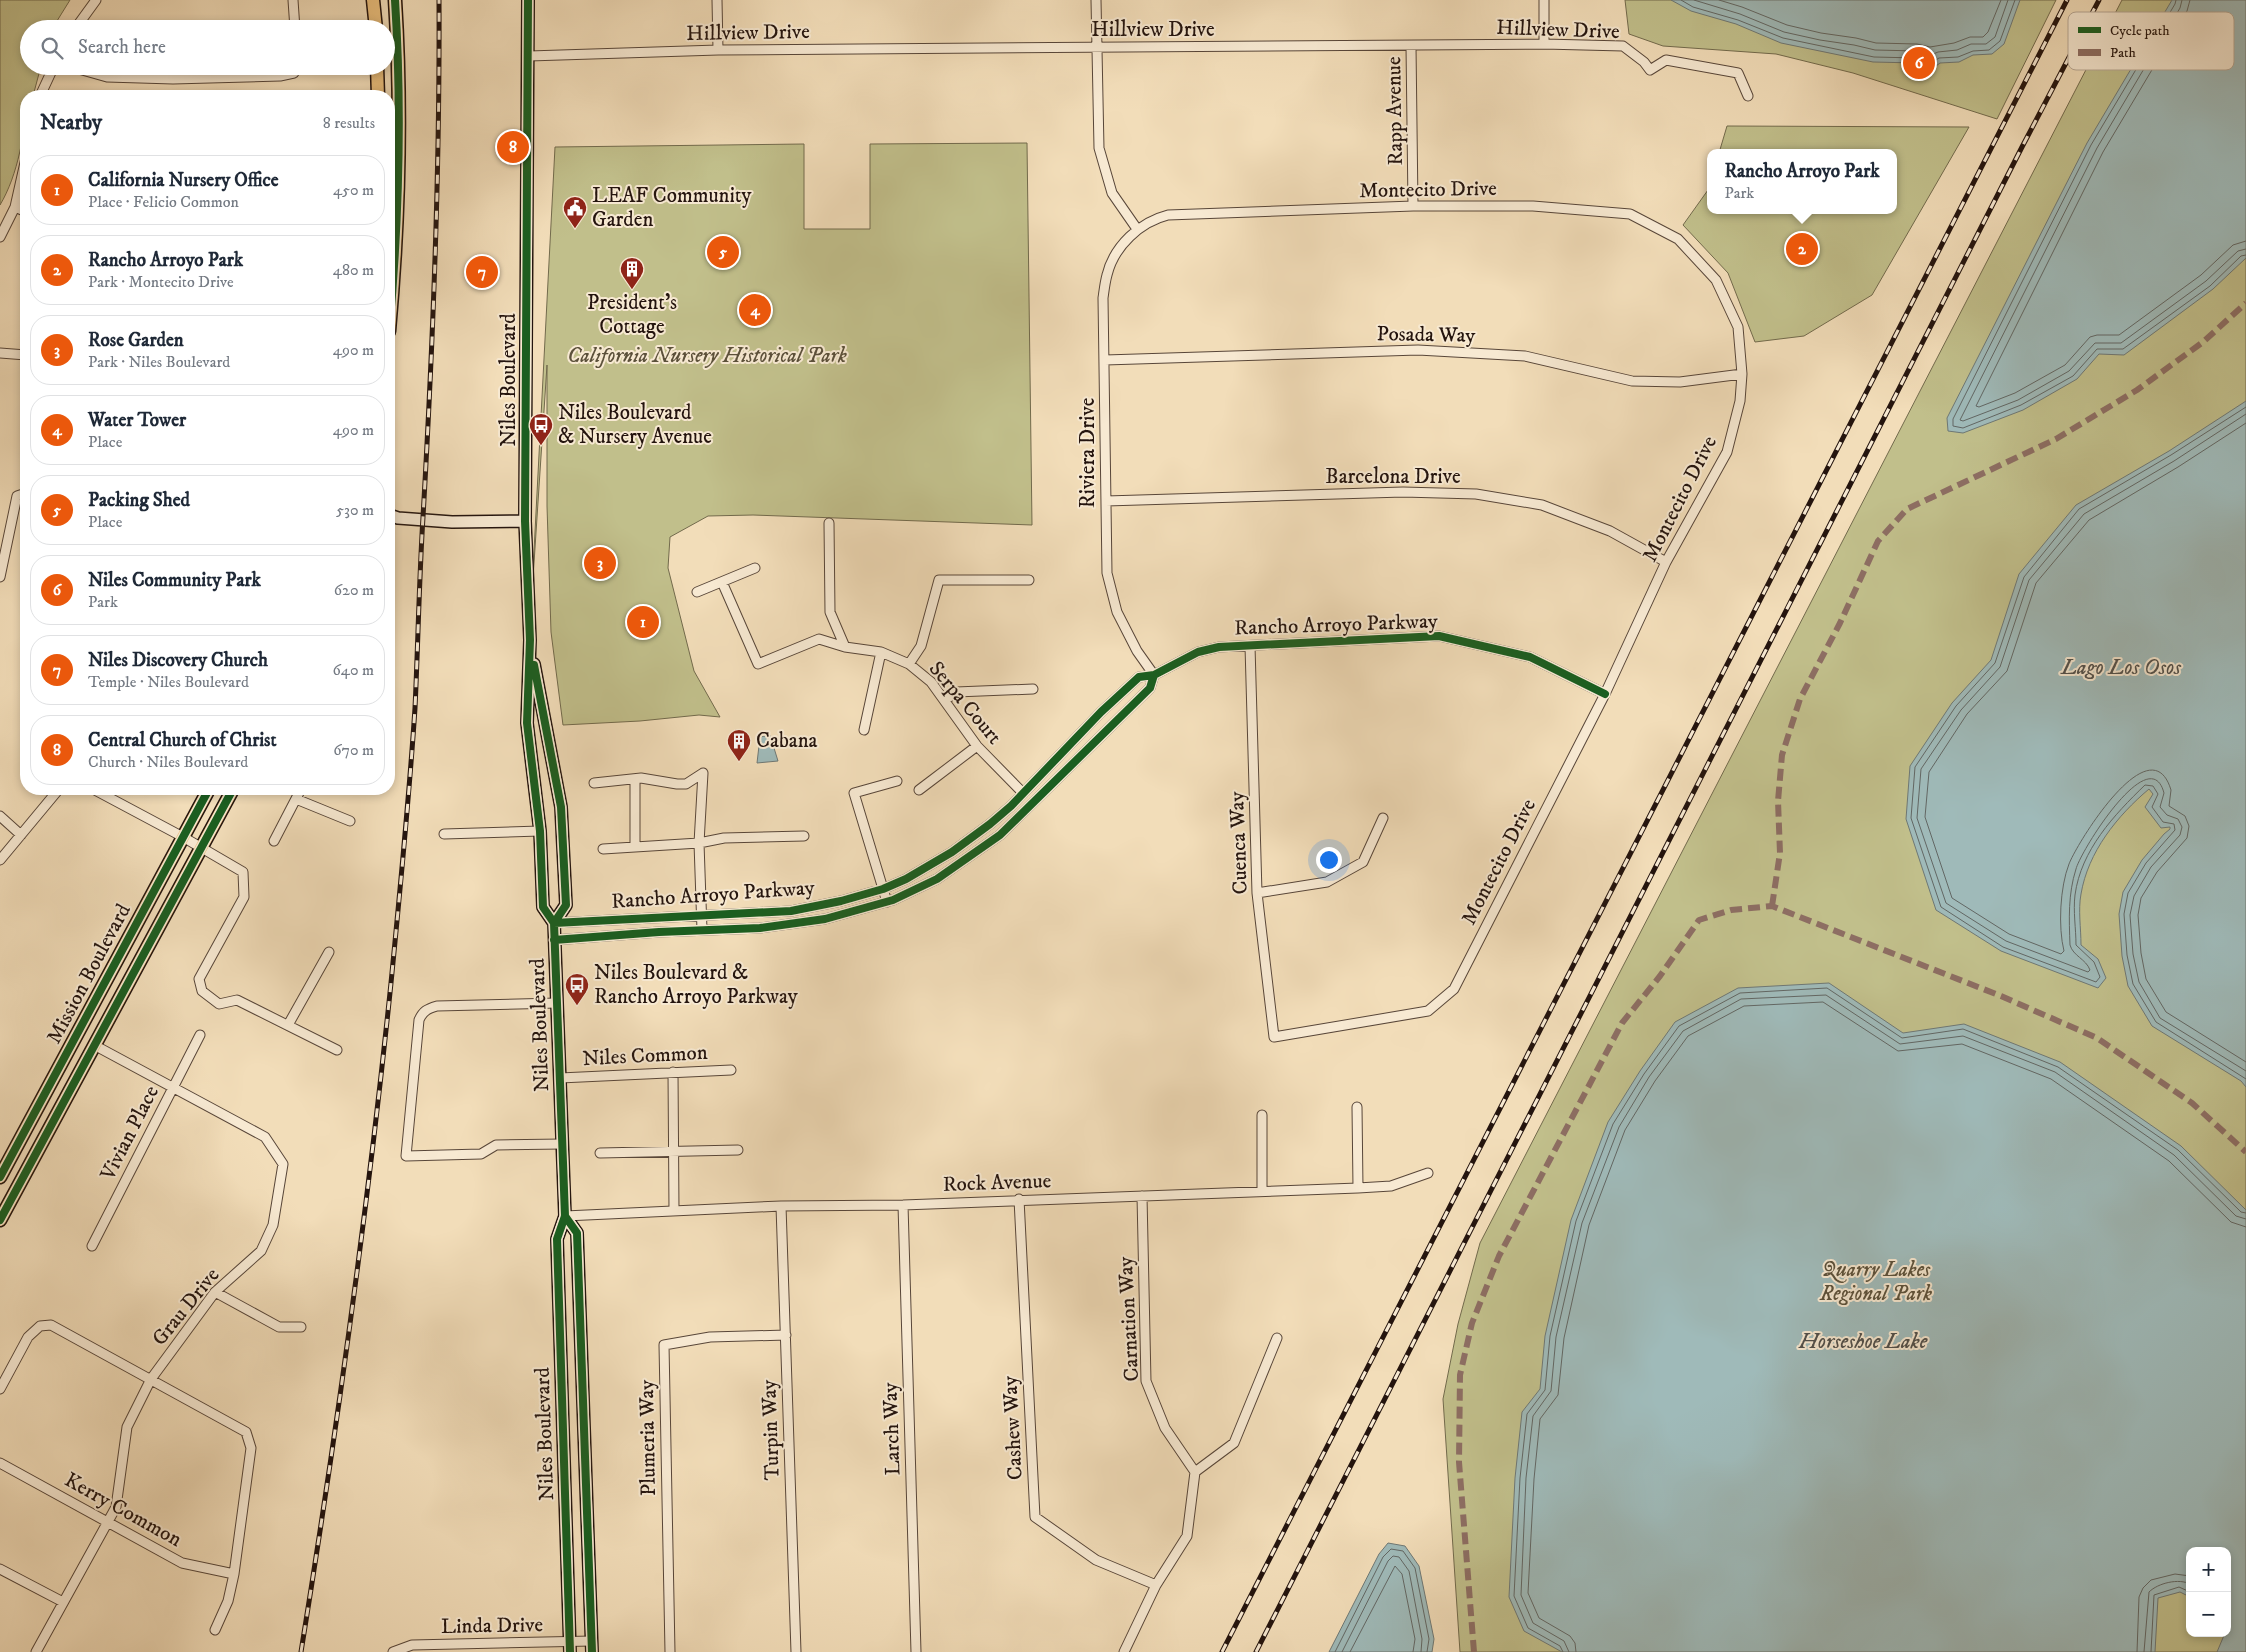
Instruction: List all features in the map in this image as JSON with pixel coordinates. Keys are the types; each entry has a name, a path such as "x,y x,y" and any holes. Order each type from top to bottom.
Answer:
{"main road":[{"path":"373,0 375,20"},
{"path":"395,0 398,82 395,160"},
{"name":"Niles Boulevard","path":"528,0 525,521 530,640 527,723 540,831 543,907 554,923"},
{"path":"377,75 378,90"},
{"path":"395,517 452,522 525,521"},
{"name":"Niles Boulevard","path":"530,640 561,807 566,905 554,923 554,940 565,1216 556,1239 570,1647"},
{"name":"Mission Boulevard","path":"0,1177 206,795"},
{"name":"Mission Boulevard","path":"0,1220 230,795"},
{"name":"Niles Boulevard","path":"565,1216 577,1233 592,1647"}],"street":[{"path":"82,20 96,0"},
{"path":"293,0 294,20"},
{"path":"717,0 718,50"},
{"path":"1096,0 1099,148 1112,193 1137,229"},
{"path":"1544,0 1544,44"},
{"name":"Hillview Drive","path":"529,56 718,50 1544,44 1623,46 1644,62 1650,70 1666,60 1738,73 1748,96"},
{"name":"Rapp Avenue","path":"1412,46 1413,206"},
{"path":"43,90 50,75"},
{"path":"100,75 107,77 173,79 285,75"},
{"path":"0,237 15,207 20,185"},
{"name":"Montecito Drive","path":"1137,229 1154,219 1168,215 1413,206 1533,206 1630,214 1678,239 1716,280 1738,327 1742,374 1740,401 1728,452 1666,562 1605,694 1454,989 1428,1011 1274,1037"},
{"path":"15,207 20,209"},
{"name":"Riviera Drive","path":"1137,229 1114,257 1107,275 1103,298 1106,573 1117,612 1137,651 1154,675"},
{"name":"Posada Way","path":"1105,360 1418,350 1525,356 1632,381 1680,382 1742,374"},
{"path":"0,353 20,355"},
{"name":"Barcelona Drive","path":"1106,501 1403,492 1476,494 1542,505 1610,531 1666,562"},
{"path":"0,577 17,496 20,495"},
{"path":"829,523 830,612 845,647"},
{"path":"698,592 755,568"},
{"path":"909,664 921,646 939,580 1029,580"},
{"name":"Serpa Court","path":"722,582 758,664 819,639 845,647 881,652 909,664 931,682 976,746 1023,793"},
{"name":"Rancho Arroyo Parkway","path":"554,923 814,907 883,889 906,879 952,852 990,824 1023,793 1101,712 1139,678 1154,675 1198,652 1219,647 1438,636 1530,657 1605,694"},
{"name":"Cuenca Way","path":"1250,646 1257,893 1274,1037"},
{"path":"864,730 881,652"},
{"name":"Rancho Arroyo Parkway","path":"554,940 760,928 842,914 887,902 938,879 1000,835 1111,724 1150,688 1154,675"},
{"path":"944,700 956,692 1033,689"},
{"path":"919,790 976,746"},
{"path":"594,783 641,778 686,784 703,773 699,843 702,930"},
{"path":"635,779 635,846"},
{"path":"887,902 854,793 897,781"},
{"path":"0,860 55,795"},
{"path":"104,795 184,837 243,872 244,897 199,979 202,991 219,1004 237,1000 337,1050"},
{"path":"274,841 298,795"},
{"path":"296,799 350,821"},
{"path":"0,816 22,835"},
{"path":"1257,893 1327,882 1363,862 1383,818"},
{"path":"444,834 540,831"},
{"path":"604,849 699,843 724,838 804,836"},
{"path":"288,1025 329,952"},
{"path":"557,1003 437,1006 428,1008 422,1013 419,1020 406,1156 481,1154 496,1145 562,1144"},
{"name":"Vivian Place","path":"92,1246 200,1035"},
{"name":"Grau Drive","path":"36,1652 116,1507 127,1427 151,1378 215,1292 261,1251 273,1225 284,1164 264,1137 172,1089 94,1045"},
{"name":"Niles Common","path":"560,1078 731,1070"},
{"path":"673,1072 674,1211"},
{"path":"1357,1106 1358,1188"},
{"path":"1262,1116 1262,1191"},
{"path":"600,1153 738,1150"},
{"name":"Rock Avenue","path":"565,1216 781,1206 904,1205 1019,1199 1358,1188 1391,1186 1428,1173"},
{"name":"Carnation Way","path":"1142,1196 1146,1382 1165,1428 1195,1472"},
{"name":"Cashew Way","path":"1019,1199 1036,1517 1096,1560 1156,1586"},
{"name":"Larch Way","path":"904,1205 916,1652"},
{"name":"Turpin Way","path":"781,1206 796,1652"},
{"path":"215,1292 279,1327 301,1327"},
{"path":"0,1389 28,1337 40,1326 51,1324 246,1432 251,1448 234,1574 228,1601 215,1630"},
{"name":"Plumeria Way","path":"670,1652 664,1345 710,1337 786,1335"},
{"path":"1124,1652 1156,1586 1187,1536 1195,1472 1234,1443 1277,1338"},
{"name":"Kerry Common","path":"0,1463 182,1563 234,1574"},
{"path":"0,1569 63,1602"},
{"name":"Linda Drive","path":"394,1652 412,1645 592,1647"}],"green space":[{"path":"0,0 70,0 58,20 20,20 20,75 39,75 35,90 20,90 20,152 12,180 0,205"},
{"path":"1625,0 2056,0 1997,119 1853,73 1776,54 1663,46 1629,34"},
{"name":"Quarry Lakes Regional Park","path":"2122,0 2246,0 2246,1652 1460,1652 1443,1399 1458,1324 1480,1243 2086,70 2234,70 2234,12 2116,12"},
{"path":"1727,126 1969,127 1872,295 1804,336 1755,342 1728,273 1683,225 1707,191 1707,214 1897,214 1897,149 1720,149"},
{"name":"California Nursery Historical Park","path":"1027,143 1032,525 753,515 708,516 670,537 668,568 694,671 720,717 699,715 640,721 563,725 551,632 547,506 547,365 531,609 555,147 804,144 804,229 870,229 870,144"}],"water":[{"path":"1671,0 2020,0 2004,44 1992,54 1973,55 1959,62 1940,63 1932,69 1916,63 1873,62 1781,43 1736,24 1691,11"},
{"path":"2172,0 2246,0 2246,258 2213,289 2124,355 2099,354 2077,379 2023,410 1963,433 1948,431 1947,418 2087,143 2130,70 2234,70 2234,12 2165,12"},
{"name":"Lago Los Osos","path":"2246,401 2246,1087 2241,1081 2152,1026 2128,986 2122,956 2119,914 2123,892 2142,860 2170,829 2170,827 2161,828 2145,807 2153,794 2149,789 2115,823 2097,849 2090,864 2081,894 2081,945 2098,959 2106,978 2098,988 2001,951 1936,910 1906,819 1910,766 1952,703 1991,660 2019,574 2076,505 2169,451"},
{"path":"770,735 778,761 757,763 760,737"},
{"name":"Horseshoe Lake","path":"1829,983 1903,1033 1964,1024 2060,1062 2181,1146 2246,1210 2246,1652 2217,1652 2223,1637 2231,1637 2231,1547 2186,1547 2186,1595 2180,1592 2158,1598 2155,1652 1562,1652 1524,1631 1509,1597 1515,1478 1522,1412 1540,1389 1545,1336 1571,1220 1608,1122 1640,1071 1675,1022 1738,988"},
{"path":"1388,1543 1405,1546 1419,1566 1434,1639 1432,1652 1329,1652 1379,1554"}],"railway":[{"path":"301,1652 327,1485 362,1234 391,983 407,811 415,708 420,565 433,323 437,194 439,0"},
{"path":"1222,1652 2067,0"},
{"path":"2093,12 2099,0"},
{"path":"1256,1652 2068,59"}],"marked path":[{"path":"1772,906 1780,853 1778,801 1782,755 1800,699 1840,623 1878,541 1907,509 2056,439 2137,390 2203,342 2246,303"},
{"path":"1474,1652 1459,1462 1460,1375 1472,1323 1499,1256 1622,1023 1660,976 1699,920 1731,910 1772,906 2001,996 2097,1038 2192,1103 2246,1152"}],"cycle path":[{"path":"395,0 399,124 395,248"},
{"path":"528,0 525,521 530,640 527,723 540,831 543,907 554,923 565,1216 557,1239 570,1652"},
{"path":"554,923 791,911 841,901 883,889 906,879 952,852 990,824 1011,806 1101,712 1139,677 1154,675 1198,652 1219,647 1439,636 1530,657 1605,694"},
{"path":"534,665 561,807 566,905 554,923"},
{"path":"554,940 659,932 760,928 825,919 893,900 937,879 1000,835 1150,688 1154,675"},
{"path":"0,1177 206,795"},
{"path":"0,1220 230,795"},
{"path":"565,1216 577,1233 592,1652"}],"place":[{"name":"Niles Community Park","path":"1919,63"},
{"name":"Central Church of Christ","path":"513,147"},
{"name":"LEAF Community Garden","path":"575,229"},
{"name":"Rancho Arroyo Park","path":"1802,249"},
{"name":"Packing Shed","path":"723,252"},
{"name":"Niles Discovery Church","path":"482,272"},
{"name":"President's Cottage","path":"632,290"},
{"name":"Water Tower","path":"755,310"},
{"name":"Niles Boulevard & Nursery Avenue","path":"541,446"},
{"name":"Rose Garden","path":"600,563"},
{"name":"California Nursery Office","path":"643,622"},
{"name":"Cabana","path":"739,762"},
{"name":"Niles Boulevard & Rancho Arroyo Parkway","path":"577,1006"}]}
